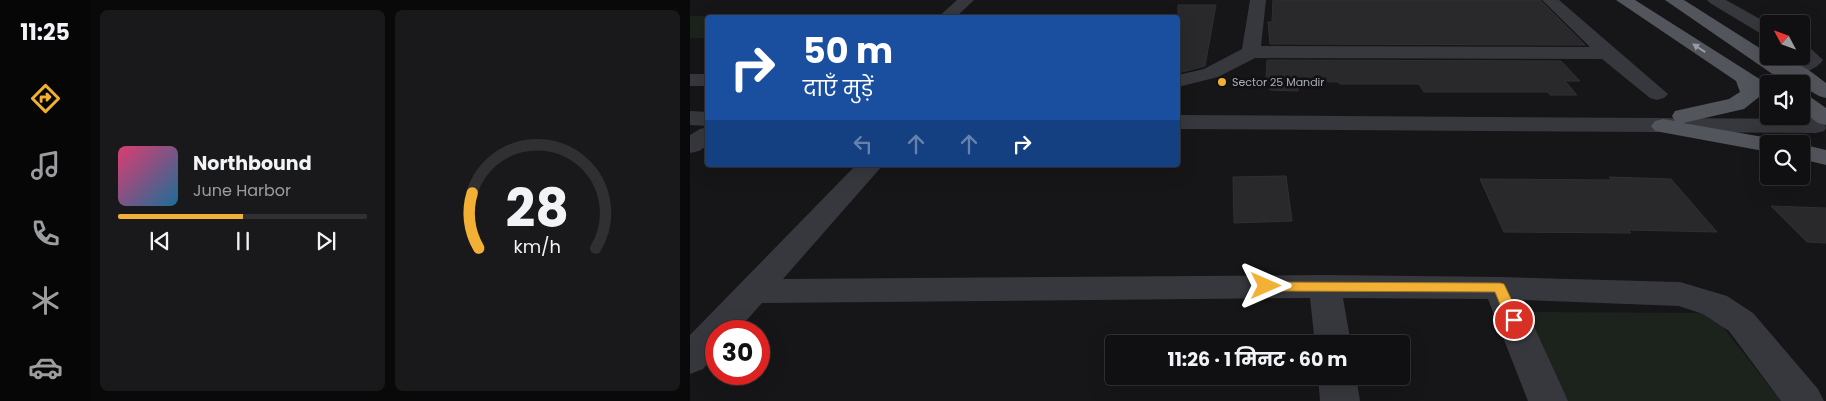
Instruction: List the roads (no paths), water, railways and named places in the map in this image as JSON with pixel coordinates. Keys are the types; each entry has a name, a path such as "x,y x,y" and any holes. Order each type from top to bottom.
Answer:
{"main road":[{"path":"1624,0 1760,88"},
{"path":"1639,0 1681,20"},
{"path":"1652,0 1762,75"},
{"path":"1673,0 1792,75"},
{"path":"1690,0 1760,47"},
{"path":"1783,65 1794,75"},
{"path":"1673,121 1736,104 1751,94 1744,77"},
{"path":"1810,85 1826,92"},
{"path":"1810,88 1826,100"},
{"path":"1673,121 1760,143"},
{"path":"1810,154 1826,158"}],"street":[{"path":"948,15 966,0"},
{"path":"1251,52 1258,0"},
{"path":"1550,0 1657,94"},
{"path":"1715,0 1760,26"},
{"path":"1180,81 1211,73 1251,52 1607,52"},
{"path":"1801,75 1809,65"},
{"path":"690,80 705,80"},
{"path":"690,109 705,109"},
{"path":"1180,112 1817,123"},
{"path":"1180,122 1673,121 1760,116"},
{"path":"690,118 705,119"},
{"path":"690,146 705,136"},
{"path":"690,359 868,167"},
{"path":"754,291 1325,286 1500,288 1680,294 1716,305 1740,322 1804,401"},
{"path":"1325,286 1332,335"},
{"path":"1500,288 1548,401"},
{"path":"1338,385 1340,401"}],"place":[{"name":"Sector 25 Mandir","path":"1222,82"}]}
